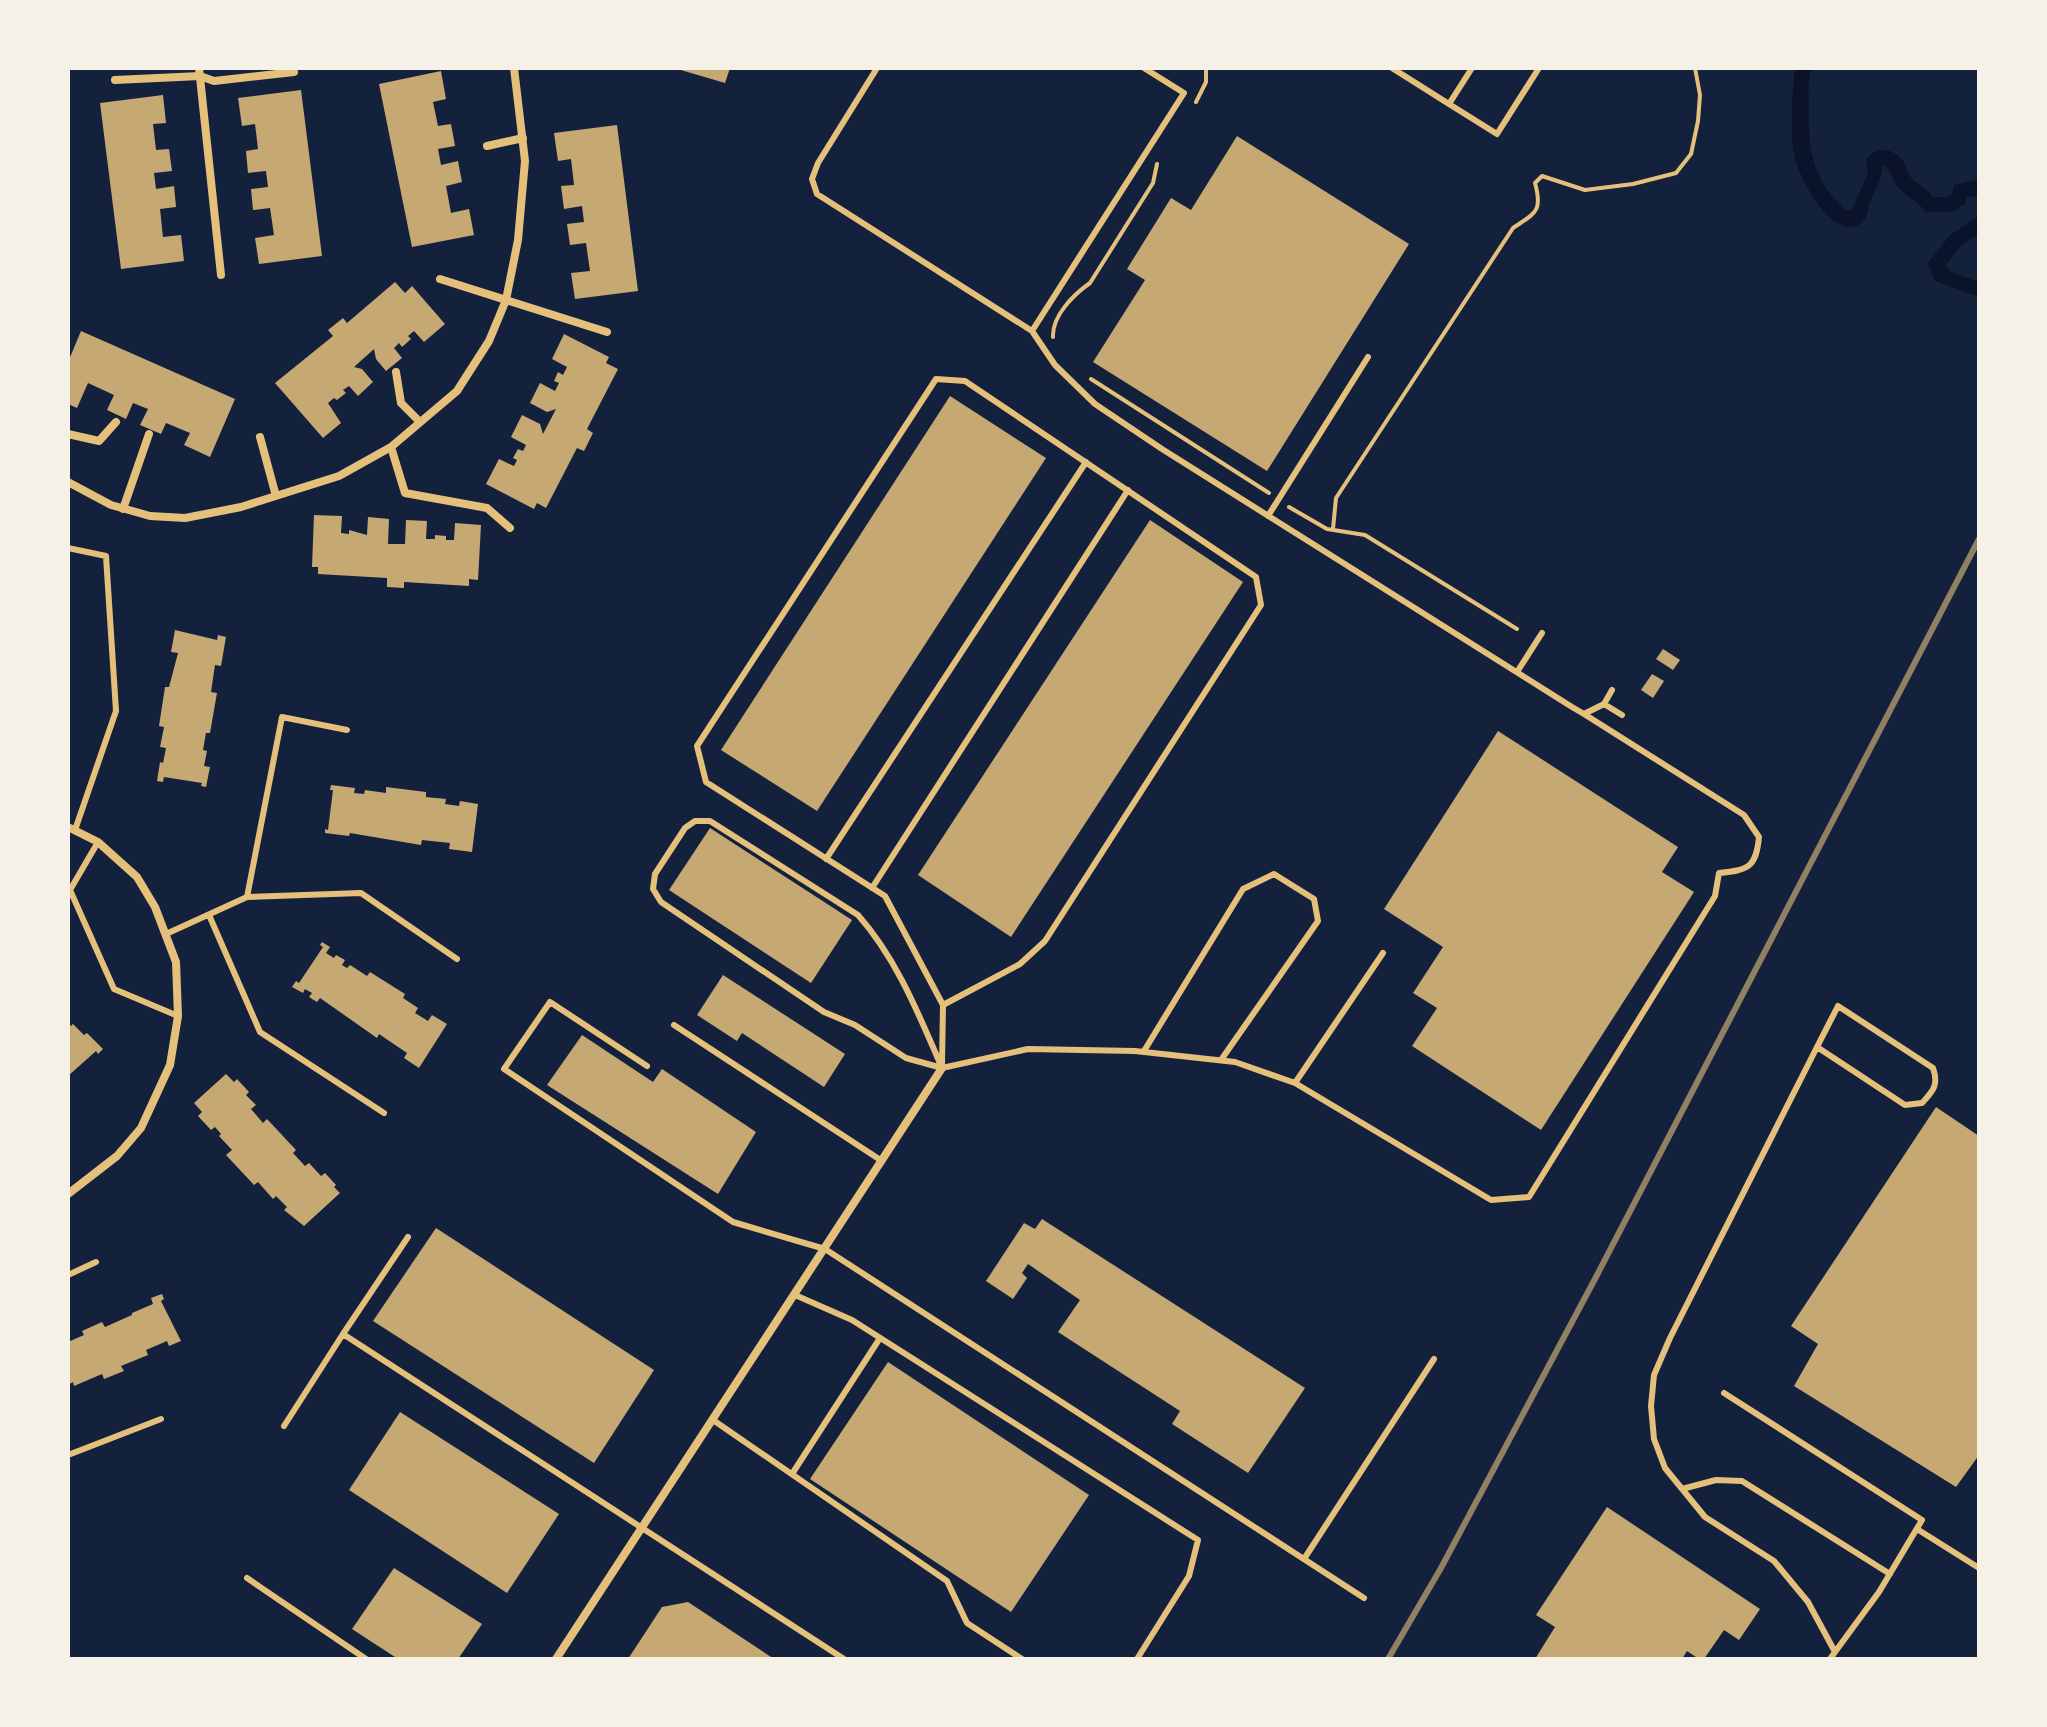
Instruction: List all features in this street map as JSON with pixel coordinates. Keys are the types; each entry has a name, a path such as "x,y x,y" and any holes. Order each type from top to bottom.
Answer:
{"street":[{"path":"68,482 111,505 150,516 185,518 241,507 339,476 391,447 457,391 489,341 506,300 518,240 525,161 514,68"},
{"path":"200,72 221,275"},
{"path":"115,80 200,72 214,81 294,72"},
{"path":"487,146 523,138"},
{"path":"440,279 607,332"},
{"path":"396,372 401,403 420,422"},
{"path":"68,434 99,441 116,422"},
{"path":"123,509 149,434"},
{"path":"260,437 276,496"},
{"path":"391,447 405,493 487,508 510,528"},
{"path":"68,1194 117,1156 141,1128 170,1065 178,1016 176,962 155,907 137,877 98,842 72,829"},
{"path":"556,1659 942,1068"}],"lane":[{"path":"877,68 818,163 812,179 817,194 1032,331 1055,365 1095,404 1744,815 1759,837 1757,857 1744,870 1719,873 1715,896 1529,1197 1491,1200 1295,1083 1235,1062 1144,1051 1028,1049 942,1068 906,1058 855,1025 824,1012 661,902 653,889 655,874 685,828 695,821 710,821 858,915 874,934 914,1003 942,1068"},
{"path":"1032,331 1184,93 1144,68"},
{"path":"1392,68 1497,134 1539,68"},
{"path":"1449,104 1472,68"},
{"path":"1268,516 1368,357"},
{"path":"942,1068 943,1005 885,896 706,782 697,746 936,379 965,381 1256,577 1261,605 1045,941 1020,964 943,1005"},
{"path":"826,859 1086,462"},
{"path":"872,888 1128,490"},
{"path":"68,548 106,556 116,711 72,829"},
{"path":"1517,672 1542,633"},
{"path":"1584,714 1604,704 1612,690"},
{"path":"1604,704 1622,715"},
{"path":"247,897 282,717 347,730"},
{"path":"98,842 70,890 114,989 178,1016"},
{"path":"1144,1051 1243,889 1274,874 1314,899 1318,921 1221,1060"},
{"path":"166,934 247,897 361,893 457,959"},
{"path":"209,915 260,1032 384,1113"},
{"path":"1295,1083 1383,953"},
{"path":"647,1066 550,1002 504,1069 733,1222 825,1249 1364,1598"},
{"path":"1817,1047 1905,1105 1922,1103 1935,1088 1937,1079 1933,1068 1838,1006 1817,1047 1654,1375 1651,1406 1654,1439 1665,1468 1705,1517 1774,1561 1808,1602 1835,1652"},
{"path":"674,1025 882,1161"},
{"path":"284,1426 408,1237"},
{"path":"68,1275 96,1262"},
{"path":"795,1295 852,1320 1198,1540 1189,1576 1137,1659"},
{"path":"343,1334 844,1659"},
{"path":"792,1474 880,1338"},
{"path":"1304,1559 1434,1359"},
{"path":"1724,1393 1922,1520 1890,1574 1830,1659"},
{"path":"68,1455 161,1419"},
{"path":"713,1420 947,1581 967,1623 1022,1659"},
{"path":"1682,1489 1716,1480 1742,1481 1890,1574"},
{"path":"1917,1529 1979,1568"},
{"path":"247,1578 366,1659"}],"path":[{"path":"1194,106 1206,82 1206,68"},
{"path":"1333,529 1336,498 1513,228 1537,210 1540,201 1535,183 1538,179 1542,176 1585,190 1633,184 1676,173 1691,154 1698,121 1700,95 1695,68"},
{"path":"1060,348 1052,335 1056,322 1074,294 1090,283 1153,183 1155,167 1163,154"},
{"path":"1081,369 1092,380 1313,523 1365,535 1517,629"}],"water":[{"path":"1795,68 1811,68 1808,90 1812,155 1820,178 1846,211 1852,210 1868,173 1866,160 1880,150 1900,157 1911,178 1933,197 1948,197 1954,185 1976,180 1979,181 1979,196 1967,197 1965,204 1953,212 1926,212 1900,190 1890,171 1882,165 1880,180 1863,221 1852,227 1842,226 1833,220 1815,200 1794,154 1792,111"},
{"path":"1979,216 1979,234 1961,246 1945,266 1951,272 1979,282 1979,297 1935,281 1928,263 1950,235"}],"building":[{"path":"674,68 730,68 725,83"},
{"path":"441,71 446,99 433,102 438,126 451,124 455,146 438,149 441,165 458,161 462,182 446,186 451,213 469,209 474,235 412,247 379,84"},
{"path":"301,90 322,256 259,264 255,238 274,235 270,208 253,210 251,189 268,187 266,171 248,173 246,151 258,149 255,124 242,126 238,98"},
{"path":"163,95 166,123 153,124 156,150 169,149 172,171 154,173 156,189 174,186 176,207 160,209 163,237 181,235 184,261 121,269 100,103"},
{"path":"617,125 638,291 575,299 571,273 590,271 586,243 570,245 567,224 584,222 582,206 564,209 561,186 574,185 571,159 558,161 554,133"},
{"path":"1237,136 1409,244 1267,471 1093,362 1145,280 1127,269 1171,198 1191,210"},
{"path":"395,282 405,293 412,286 445,324 424,342 414,331 402,347 399,343 394,348 402,358 386,371 376,359 374,349 354,367 362,369 373,382 358,396 349,386 343,390 346,393 328,403 341,423 323,438 275,383 333,336 328,330 343,318 347,323"},
{"path":"81,331 235,399 210,457 184,445 190,433 166,423 161,434 140,425 148,409 133,403 126,419 107,410 114,395 88,383 77,408 68,404 68,362"},
{"path":"564,334 609,357 606,363 618,369 587,429 593,433 584,451 577,448 546,508 537,503 534,509 486,484 499,459 514,466 517,460 513,458 518,449 523,451 526,445 511,437 522,415 540,424 543,434 556,409 547,412 530,403 540,383 555,391 559,383 554,381 558,372 563,375 567,367 552,359"},
{"path":"950,396 1046,458 817,811 721,750"},
{"path":"314,515 342,516 341,533 349,534 349,530 367,535 368,517 389,519 388,544 405,544 406,520 427,521 426,539 435,539 435,535 454,540 455,523 481,525 478,580 469,579 469,586 404,582 404,588 387,587 387,578 318,574 318,567 312,567"},
{"path":"1150,520 1243,582 1011,937 918,875"},
{"path":"175,630 217,640 218,635 226,637 221,666 215,665 211,692 217,693 210,733 206,733 203,750 207,751 204,766 210,767 206,787 201,786 202,783 164,777 163,782 157,781 166,748 160,747 164,727 159,726 165,687 169,687 178,653 171,652"},
{"path":"1663,649 1680,660 1673,670 1656,659"},
{"path":"1652,674 1664,681 1653,698 1641,690"},
{"path":"1498,731 1678,847 1662,872 1694,892 1541,1130 1412,1046 1437,1008 1413,993 1443,947 1384,909"},
{"path":"331,785 355,788 354,793 364,794 365,790 386,793 386,787 426,792 426,797 446,799 445,804 459,806 460,801 478,804 472,852 449,849 450,843 422,840 421,845 350,833 349,836 325,833 325,829 328,830 333,790 330,790"},
{"path":"710,828 852,920 811,983 669,890"},
{"path":"322,942 330,947 326,953 345,960 342,965 347,968 350,965 367,976 370,972 405,994 403,998 418,1008 415,1013 428,1021 432,1015 447,1024 419,1068 404,1058 407,1053 379,1034 377,1038 320,998 317,1002 309,997 312,993 305,989 303,993 292,987 296,981 299,983 323,947 320,945"},
{"path":"723,975 845,1054 824,1087 742,1033 737,1041 697,1015"},
{"path":"68,1023 84,1035 87,1033 103,1049 98,1054 96,1051 68,1076"},
{"path":"582,1035 653,1082 662,1069 756,1132 718,1194 547,1085"},
{"path":"226,1074 234,1082 237,1079 249,1092 246,1095 256,1105 251,1109 263,1123 267,1119 296,1150 293,1153 305,1166 309,1163 321,1176 325,1173 336,1185 334,1187 340,1193 304,1226 284,1210 287,1207 276,1196 273,1199 258,1182 254,1185 226,1155 232,1150 219,1136 221,1134 215,1127 211,1130 198,1116 202,1112 194,1103"},
{"path":"1936,1107 1979,1136 1979,1455 1956,1487 1794,1386 1818,1344 1791,1326"},
{"path":"1042,1219 1305,1388 1248,1473 1172,1424 1180,1411 1058,1332 1080,1300 1028,1264 1022,1273 1027,1278 1013,1299 986,1281 1024,1223 1035,1229"},
{"path":"436,1228 654,1370 594,1463 373,1321"},
{"path":"162,1294 164,1299 161,1301 181,1341 169,1346 167,1341 146,1350 148,1355 121,1366 124,1371 104,1379 102,1374 74,1386 73,1382 68,1385 68,1342 102,1322 105,1327 132,1315 153,1304 151,1298"},
{"path":"888,1362 1089,1495 1011,1612 810,1479"},
{"path":"400,1412 559,1514 507,1593 349,1490"},
{"path":"1607,1507 1760,1609 1739,1640 1724,1630 1704,1659 1687,1651 1682,1659 1535,1659 1555,1627 1536,1615"},
{"path":"394,1568 482,1624 458,1659 398,1659 352,1629"},
{"path":"688,1602 774,1659 628,1659 662,1607"}],"railway":[{"path":"1388,1659 1441,1568 1596,1277 1979,539"}]}
